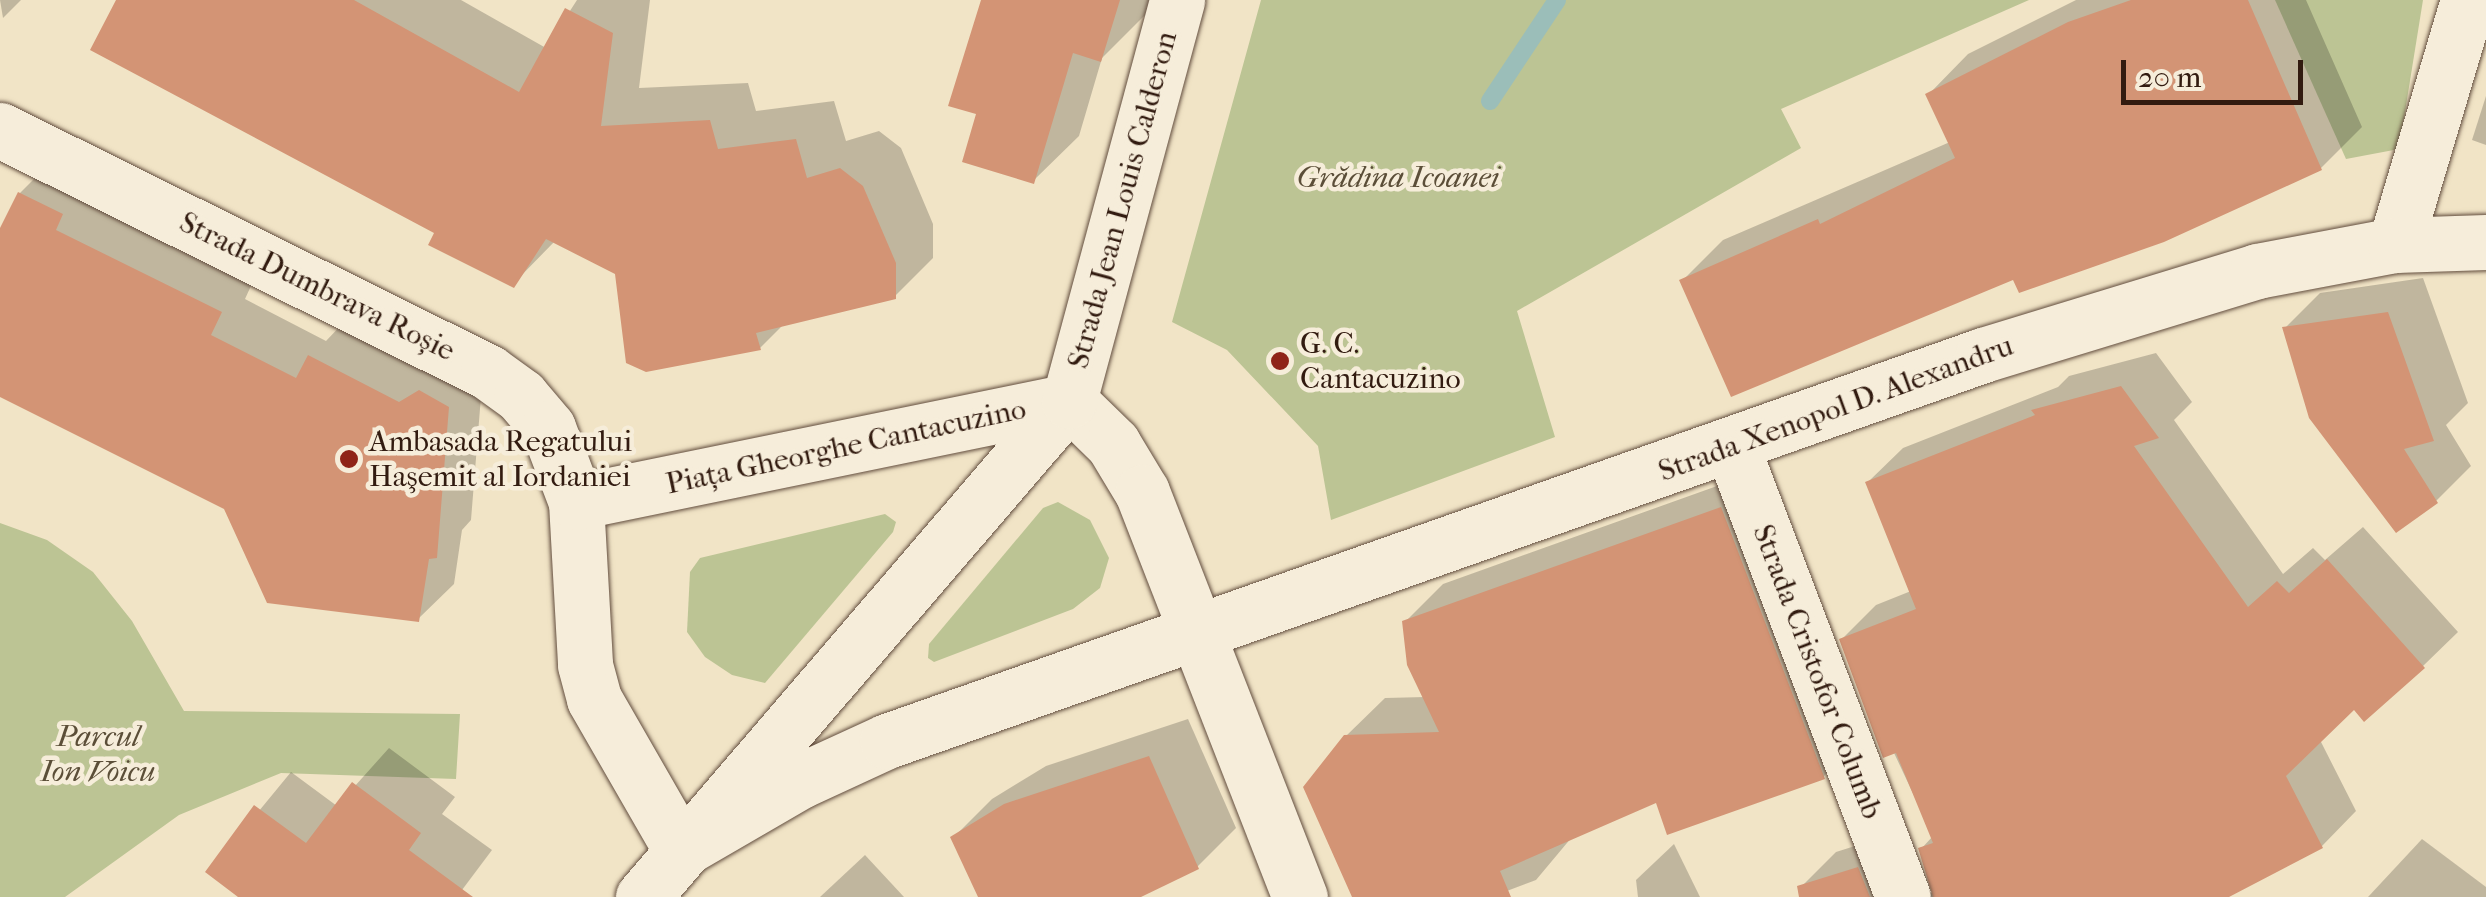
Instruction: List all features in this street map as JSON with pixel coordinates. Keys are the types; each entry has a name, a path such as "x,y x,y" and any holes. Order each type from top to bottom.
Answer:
{"street":[{"name":"Strada Jean Louis Calderon","path":"1069,401 1177,0"},
{"path":"2395,245 2468,0"},
{"name":"Strada Dumbrava Roșie","path":"0,130 488,372 548,428 576,502"},
{"name":"Strada Xenopol D. Alexandru","path":"1200,632 2149,302 2257,271 2395,245 2486,242"},
{"name":"Piața Gheorghe Cantacuzino","path":"576,502 1069,401"},
{"name":"Piața Gheorghe Cantacuzino","path":"1069,401 1112,444 1142,492 1200,632 1300,897"},
{"name":"Piața Gheorghe Cantacuzino","path":"644,897 1069,401"},
{"name":"Strada Cristofor Columb","path":"1732,448 1903,897"},
{"path":"576,502 586,665 594,699 681,850 846,757 1200,632"}],"green space":[{"name":"Grădina Icoanei","path":"1261,0 2029,0 1781,109 1801,148 1517,311 1555,437 1331,520 1318,446 1227,350 1172,322"},
{"path":"2275,0 2423,0 2399,149 2346,159"},
{"path":"1058,502 1090,520 1109,558 1100,588 1073,609 934,662 928,658 929,644 1043,508"},
{"path":"885,514 896,522 893,532 765,683 732,675 705,657 687,632 690,572 700,558"},
{"name":"Parcul Ion Voicu","path":"0,523 47,540 93,572 132,621 184,711 460,714 456,779 281,773 179,815 65,897 0,897"}],"building":[{"path":"116,0 354,0 519,92 565,8 613,33 601,126 710,120 718,149 796,139 807,178 840,168 863,186 896,263 896,299 756,333 761,350 646,372 626,363 615,274 546,239 514,288 428,245 434,233 90,50"},
{"path":"981,0 1120,0 1101,62 1073,53 1034,184 962,162 976,114 948,106"},
{"path":"2131,0 2248,0 2322,170 2164,242 2019,293 2013,280 1731,397 1679,280 1818,219 1820,224 1955,158 1925,94 2068,22"},
{"path":"18,192 63,214 56,230 222,312 211,335 296,378 308,355 399,402 419,390 449,407 437,558 429,559 419,622 267,603 224,509 0,397 0,228"},
{"path":"2388,312 2434,441 2404,449 2438,503 2396,533 2309,418 2282,327"},
{"path":"2121,386 2159,438 2134,446 2248,607 2277,581 2289,593 2327,559 2425,668 2364,722 2354,710 2286,776 2323,848 2229,897 1933,897 1918,848 1933,843 1896,753 1883,758 1839,639 1916,609 1865,482 2035,415 2031,410"},
{"path":"1721,507 1825,779 1667,835 1656,803 1500,871 1511,897 1352,897 1303,787 1344,735 1439,732 1407,665 1402,621"},
{"path":"1149,756 1199,869 1141,897 978,897 950,837 1004,804"},
{"path":"352,782 421,833 409,850 473,897 238,897 205,872 254,805 306,843"},
{"path":"1858,867 1870,897 1799,897 1797,886"}],"waterway":[{"path":"1490,101 1557,0"}],"place":[{"name":"G. C. Cantacuzino","path":"1280,361"},
{"name":"Ambasada Regatului Haşemit al Iordaniei","path":"349,459"}]}
